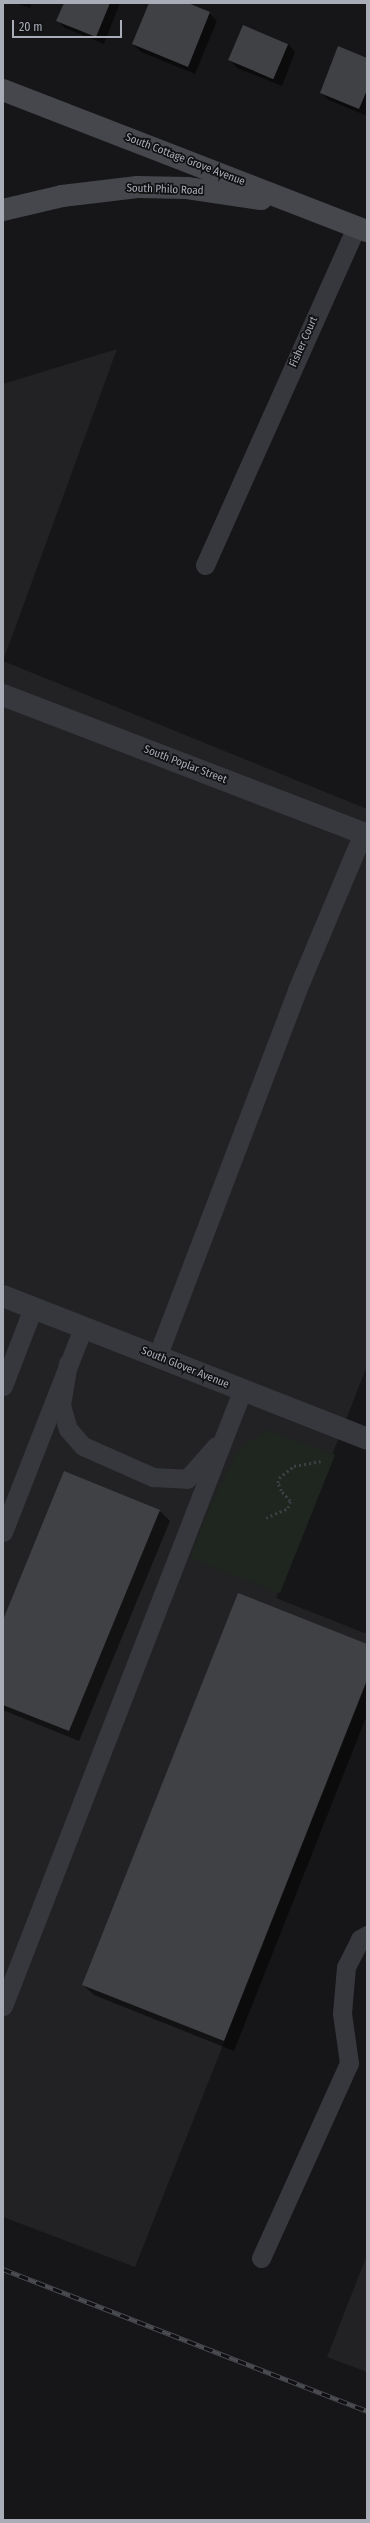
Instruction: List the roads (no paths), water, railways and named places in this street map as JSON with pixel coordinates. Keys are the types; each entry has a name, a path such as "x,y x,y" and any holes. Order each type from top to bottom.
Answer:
{"street":[{"name":"South Cottage Grove Avenue","path":"3,90 361,229"},
{"name":"South Philo Road","path":"3,210 62,196 137,187 187,188 235,194 326,216"},
{"name":"South Poplar Street","path":"3,695 365,834"},
{"name":"South Glover Avenue","path":"3,1296 367,1439"}],"lane":[{"name":"Fisher Court","path":"205,565 253,458 361,229"},
{"path":"157,1357 297,990 365,834"},
{"path":"3,1386 33,1308"},
{"path":"3,1532 83,1328"},
{"path":"68,1363 61,1405 68,1429 83,1446 153,1477 187,1479 213,1452 229,1426"},
{"path":"3,2006 242,1391"},
{"path":"261,2258 349,2062 342,2013 346,1967 360,1939 367,1935"}],"railway":[{"path":"3,2269 367,2411"}]}
